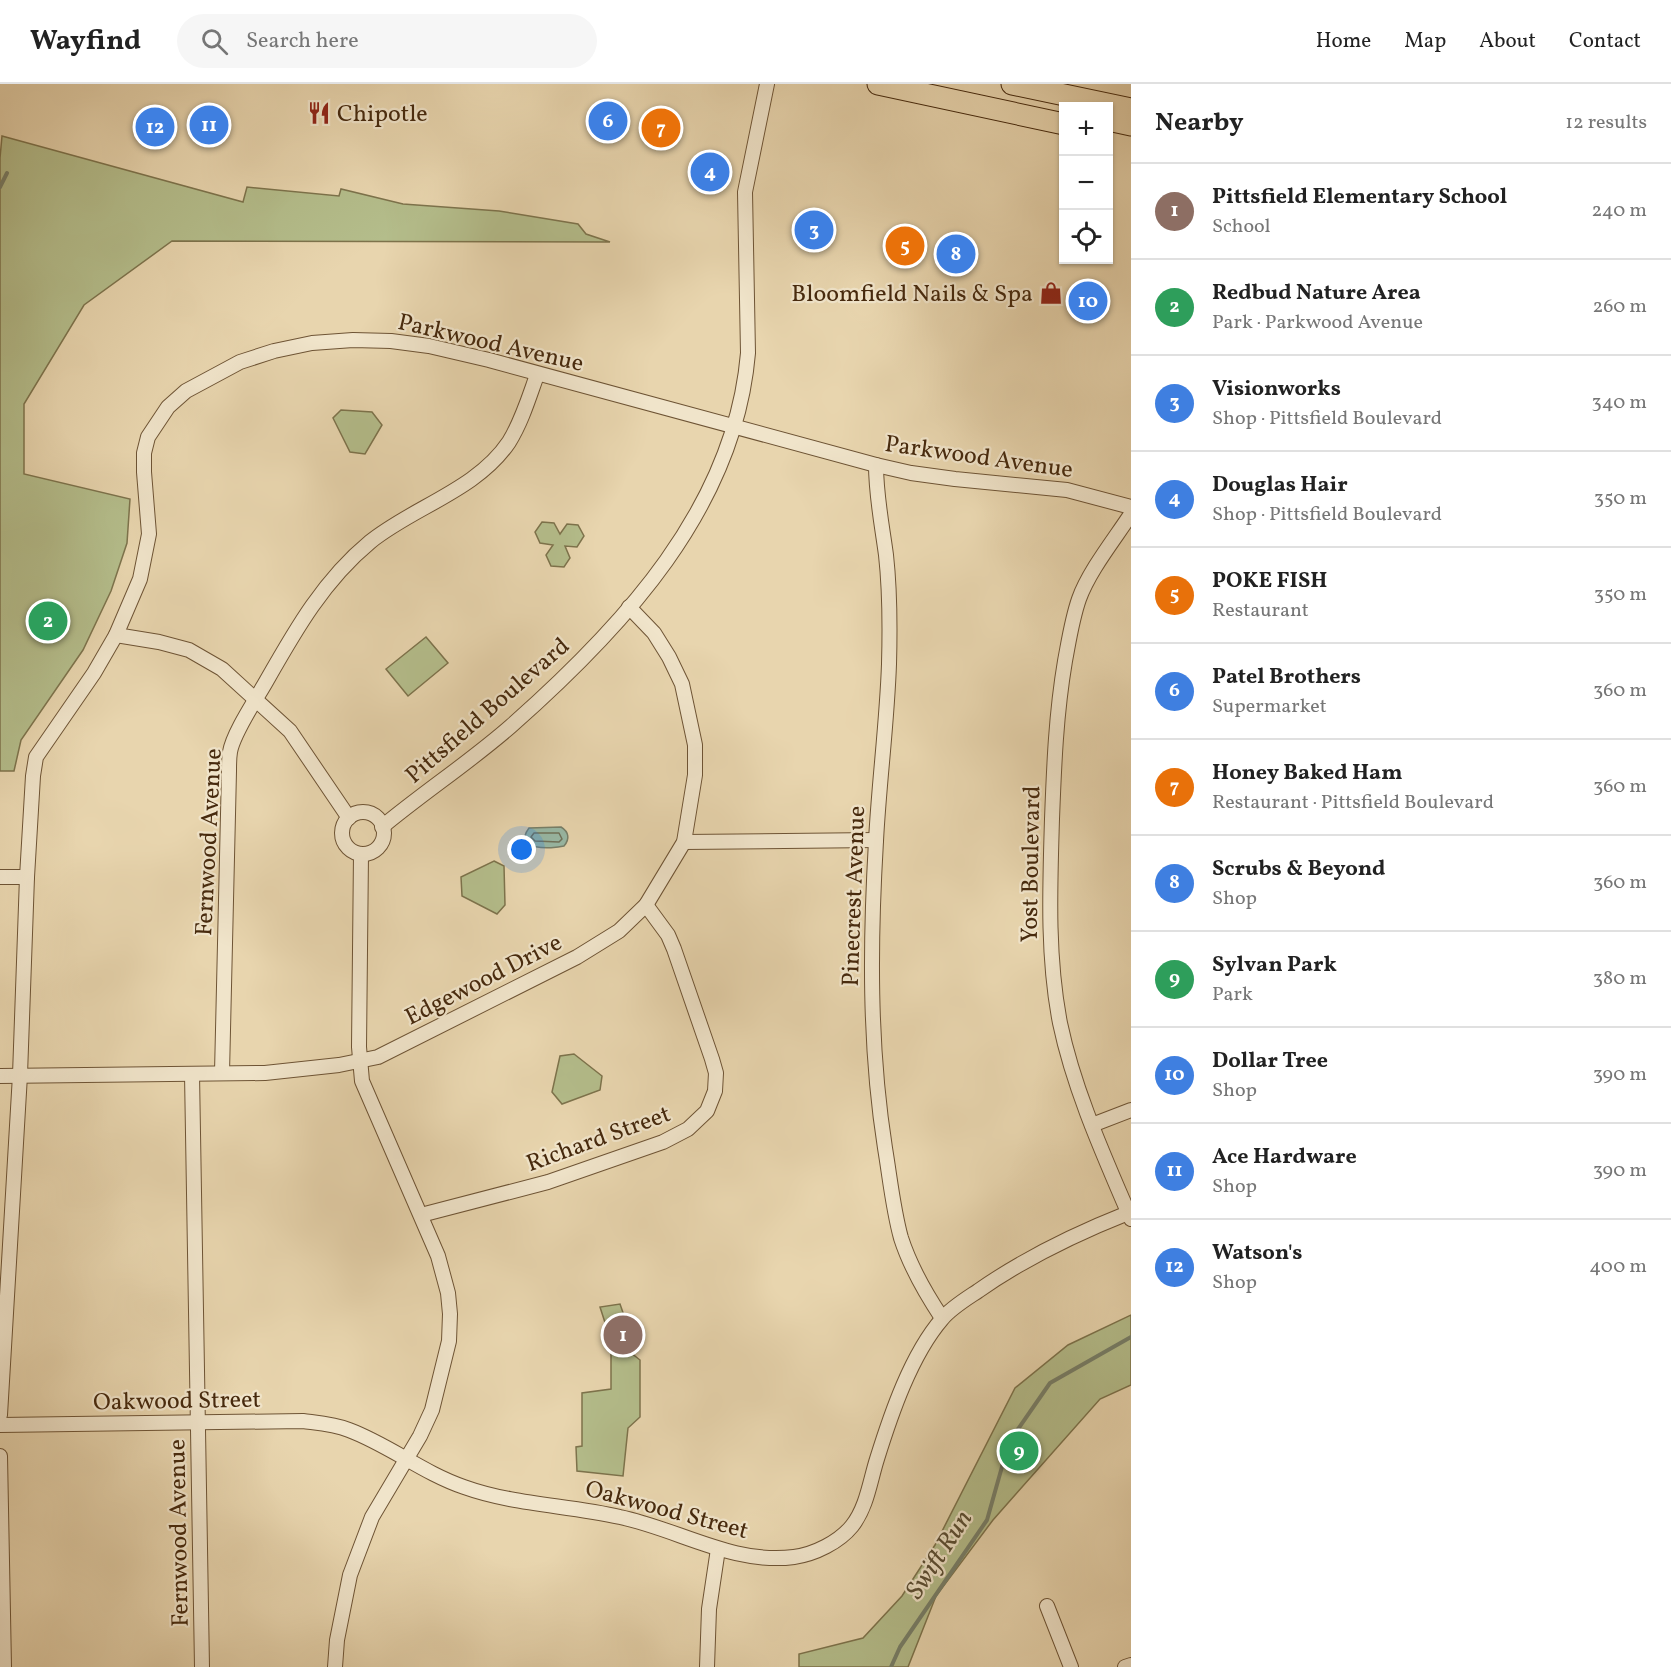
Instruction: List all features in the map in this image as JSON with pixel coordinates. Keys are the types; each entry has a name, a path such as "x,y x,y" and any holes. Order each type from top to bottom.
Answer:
{"main road":[{"path":"1012,84 1131,109"},
{"path":"886,86 968,90 1059,110"},
{"path":"886,86 1059,123"},
{"path":"1113,121 1131,125"},
{"path":"1113,135 1131,138"}],"street":[{"name":"Pittsfield Boulevard","path":"361,854 374,851 379,847 384,835 382,827 510,727 581,660 666,562 696,518 728,447 741,405 748,353 744,192 767,84"},
{"name":"Parkwood Avenue","path":"0,1415 20,1075 27,877 36,757 94,673 116,635 140,579 149,534 144,453 148,437 168,407 186,392 240,362 274,351 312,343 391,340 489,360 537,375 911,473 1067,490 1131,507"},
{"name":"Fernwood Avenue","path":"222,1073 230,751 297,626 321,592 340,570 370,542 403,519 468,482 508,443 521,420 537,375"},
{"name":"Pinecrest Avenue","path":"876,465 877,496 886,556 889,623 885,722 876,840 871,971 873,1032 880,1116 902,1238 927,1295 942,1318"},
{"name":"Yost Boulevard","path":"1130,1216 1092,1125 1071,1065 1054,983 1050,929 1054,749 1059,697 1072,623 1080,597 1131,514"},
{"name":"Edgewood Drive","path":"0,1076 289,1071 378,1057 577,957 619,931 646,905 684,842 695,775 695,745 682,684 654,633 629,607"},
{"path":"116,635 189,650 222,669 290,731 349,818"},
{"path":"335,1667 343,1602 357,1553 372,1517 405,1457 420,1436 432,1410 448,1341 450,1314 443,1273 421,1215 379,1125 362,1081 359,1061 361,854 350,849 344,840 343,828 349,818 355,814 366,813 378,819 382,827"},
{"path":"684,842 876,840"},
{"path":"0,877 27,877"},
{"name":"Richard Street","path":"421,1215 548,1182 663,1142 688,1129 708,1111 715,1091 716,1073 712,1059 674,949 668,935 646,905"},
{"name":"Fernwood Avenue","path":"192,1074 202,1667"},
{"path":"1092,1125 1131,1110"},
{"name":"Oakwood Street","path":"0,1425 303,1420 349,1430 405,1457 424,1469 482,1493 517,1501 571,1507 619,1516 666,1529 718,1549 764,1556 794,1557 813,1552 834,1541 852,1526 865,1502 889,1420 905,1383 921,1351 942,1318 1006,1272 1042,1251 1130,1216"},
{"path":"0,1456 4,1667"},
{"path":"707,1667 709,1609 718,1549"},
{"path":"1047,1606 1071,1667"},
{"path":"1125,1667 1131,1665"}],"green space":[{"path":"2,136 243,202 247,187 339,196 341,189 403,204 499,211 578,224 586,234 610,242 172,241 84,305 24,404 24,474 130,499 127,543 111,591 83,650 21,740 14,771 0,771 0,158"},
{"path":"341,410 372,412 382,425 365,454 350,452 333,418"},
{"path":"542,522 554,523 560,534 567,524 578,525 584,536 577,547 565,546 570,558 564,567 551,566 546,555 553,545 540,543 535,532"},
{"path":"426,637 448,663 408,696 386,669"},
{"path":"494,861 504,866 505,905 497,914 462,896 461,877"},
{"path":"574,1054 602,1076 600,1090 562,1104 552,1092 560,1056"},
{"path":"620,1304 628,1327 624,1339 625,1348 640,1360 640,1417 628,1428 623,1476 577,1471 576,1447 582,1446 582,1393 611,1389 611,1341 600,1307"},
{"path":"1131,1315 1131,1385 1100,1399 993,1520 936,1596 908,1667 799,1667 799,1654 863,1638 902,1596 935,1545 1015,1388 1068,1345"}],"water":[{"path":"561,827 568,836 564,846 543,848 529,845 526,841 525,836 529,828"}],"waterway":[{"path":"0,187 7,173"},
{"name":"Swift Run","path":"891,1667 900,1647 987,1520 1009,1442 1050,1383 1131,1337"}],"place":[{"name":"Chipotle","path":"319,113"},
{"name":"Patel Brothers","path":"608,121"},
{"name":"Ace Hardware","path":"209,125"},
{"name":"Watson's","path":"155,127"},
{"name":"Honey Baked Ham","path":"661,128"},
{"name":"Douglas Hair","path":"710,172"},
{"name":"Visionworks","path":"814,230"},
{"name":"POKE FISH","path":"905,246"},
{"name":"Scrubs & Beyond","path":"956,254"},
{"name":"Bloomfield Nails & Spa","path":"1051,293"},
{"name":"Dollar Tree","path":"1088,301"},
{"name":"Redbud Nature Area","path":"48,621"},
{"name":"Pittsfield Elementary School","path":"623,1335"},
{"name":"Sylvan Park","path":"1019,1451"}]}
